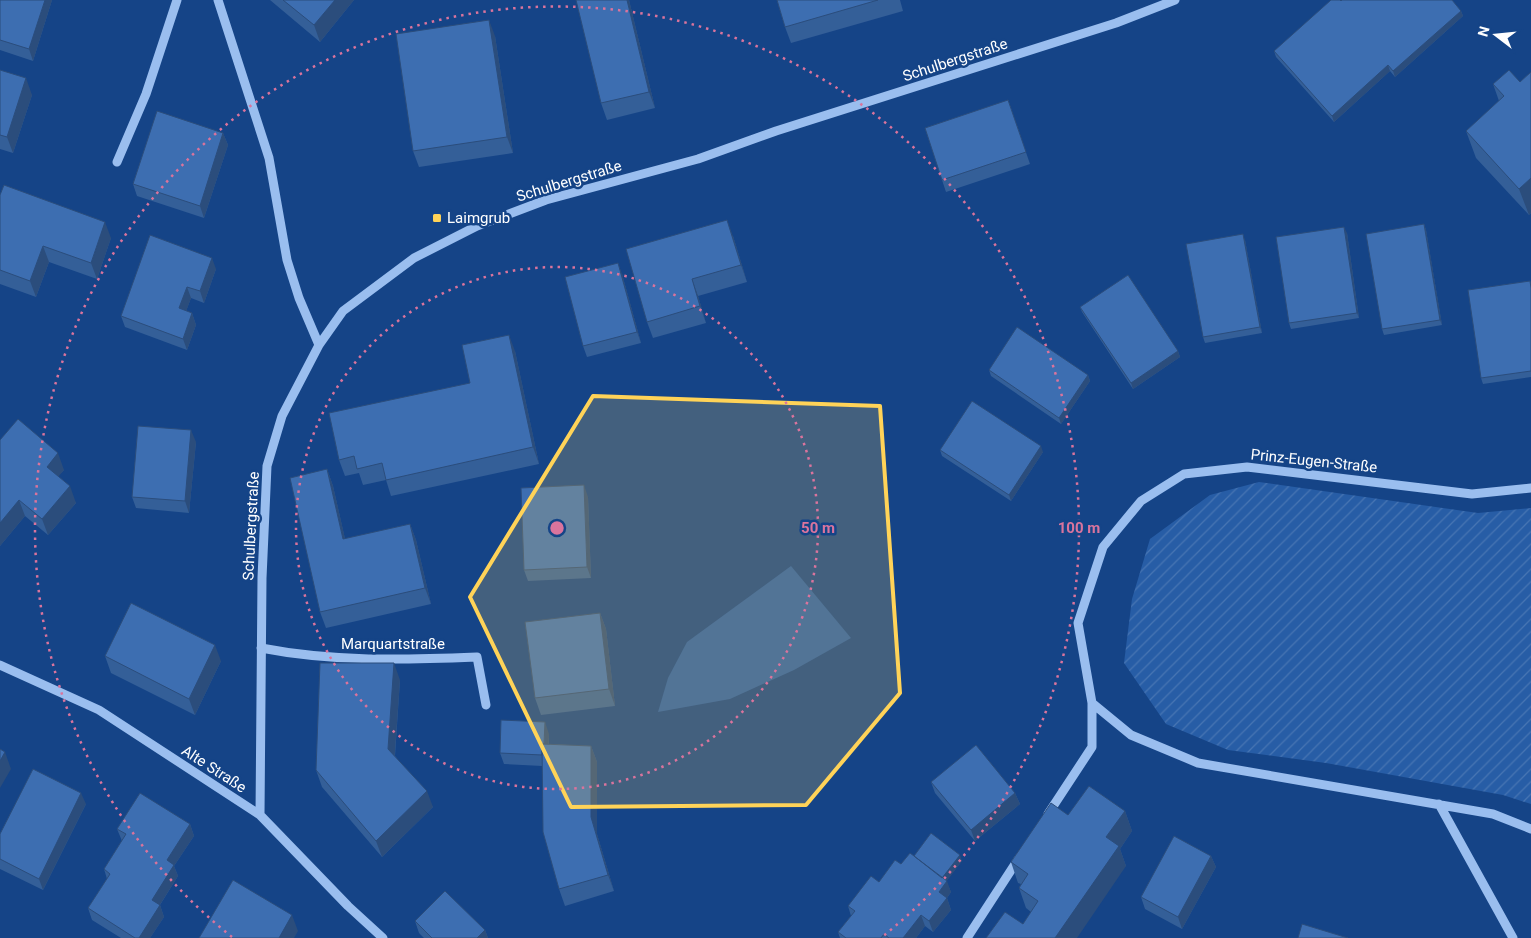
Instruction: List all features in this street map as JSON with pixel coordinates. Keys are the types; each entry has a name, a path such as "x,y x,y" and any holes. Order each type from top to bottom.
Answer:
{"street":[{"path":"117,162 146,94 177,0"},
{"path":"218,0 269,158 288,260 299,298 319,345"},
{"name":"Schulbergstraße","path":"260,815 262,578 267,466 282,416 319,345 343,311 414,258 477,226 546,200 698,159 776,131 1116,23 1175,0"},
{"name":"Prinz-Eugen-Straße","path":"1043,822 1092,747 1092,703 1078,623 1103,546 1141,501 1184,474 1247,467 1472,494 1531,488"},
{"name":"Marquartstraße","path":"262,648 298,655 378,660 477,657 486,706"},
{"name":"Alte Straße","path":"0,665 99,710 260,815 348,906 383,938"},
{"path":"1092,703 1131,735 1198,763 1493,814 1531,829"},
{"path":"1439,804 1513,938"},
{"path":"967,938 1027,847"}],"highlighted area":[{"path":"593,396 880,406 900,693 806,805 571,807 470,597"}],"shaded area":[{"path":"1259,482 1478,513 1531,508 1531,804 1503,795 1326,763 1228,750 1166,724 1124,663 1132,599 1150,539 1210,495"},
{"path":"791,566 851,638 794,670 730,699 658,712 668,678 687,642"}],"building":[{"path":"0,0 45,0 29,49 0,40"},
{"path":"283,0 335,0 314,25"},
{"path":"576,0 627,0 649,92 601,103"},
{"path":"777,0 878,0 785,27"},
{"path":"1331,0 1452,0 1461,11 1393,71 1388,65 1332,116 1274,51"},
{"path":"489,20 507,137 413,151 396,34"},
{"path":"0,70 26,78 7,137 0,135"},
{"path":"1509,70 1520,82 1531,72 1531,178 1519,189 1466,131 1504,96 1493,84"},
{"path":"1008,100 1026,152 942,180 925,128"},
{"path":"157,111 223,133 200,206 133,184"},
{"path":"4,185 105,222 91,263 43,246 30,281 0,270 0,195"},
{"path":"727,220 741,265 692,279 700,306 647,322 626,249"},
{"path":"1424,224 1440,320 1382,329 1366,234"},
{"path":"1344,227 1357,313 1289,323 1276,237"},
{"path":"1243,234 1260,327 1203,337 1186,244"},
{"path":"150,235 212,258 200,291 187,287 179,308 192,313 183,339 121,316"},
{"path":"618,263 637,332 583,346 565,277"},
{"path":"1128,275 1178,351 1131,383 1080,307"},
{"path":"1530,281 1531,371 1481,378 1468,290"},
{"path":"1017,327 1088,375 1059,418 989,370"},
{"path":"509,335 533,447 386,480 382,463 357,469 354,456 339,460 329,413 470,383 462,345"},
{"path":"972,401 1041,446 1009,495 940,450"},
{"path":"18,419 58,453 47,467 70,486 42,519 19,500 0,523 0,440"},
{"path":"138,426 191,430 185,501 132,497"},
{"path":"327,469 343,539 410,524 425,588 320,612 290,478"},
{"path":"584,485 587,567 524,570 521,488"},
{"path":"131,603 215,645 189,699 105,656"},
{"path":"600,613 609,689 535,698 525,622"},
{"path":"320,663 394,663 388,749 427,791 376,841 316,770"},
{"path":"501,720 545,722 542,755 500,753"},
{"path":"542,744 591,746 591,817 608,875 559,889 543,832"},
{"path":"976,745 1015,793 971,830 931,782"},
{"path":"0,749 5,752 0,761"},
{"path":"33,769 81,793 39,879 0,859 0,834"},
{"path":"1089,786 1125,811 1106,837 1119,846 1055,938 986,938 1005,912 1023,924 1038,901 1019,888 1028,874 1011,862 1051,803 1068,815"},
{"path":"140,793 190,824 167,860 174,865 152,900 160,905 139,938 135,938 88,908 110,874 104,869 126,834 117,829"},
{"path":"931,833 960,855 942,878 914,856"},
{"path":"1174,836 1211,856 1178,917 1141,897"},
{"path":"910,853 947,881 939,892 947,898 929,921 921,915 903,938 889,938 884,934 881,938 846,938 838,932 855,911 848,906 871,876 879,882 895,860 901,864"},
{"path":"233,880 292,915 279,938 199,938"},
{"path":"445,891 485,930 477,938 432,938 415,921"},
{"path":"1302,924 1348,938 1298,938"}],"place":[{"name":"Laimgrub","path":"437,218"}]}
